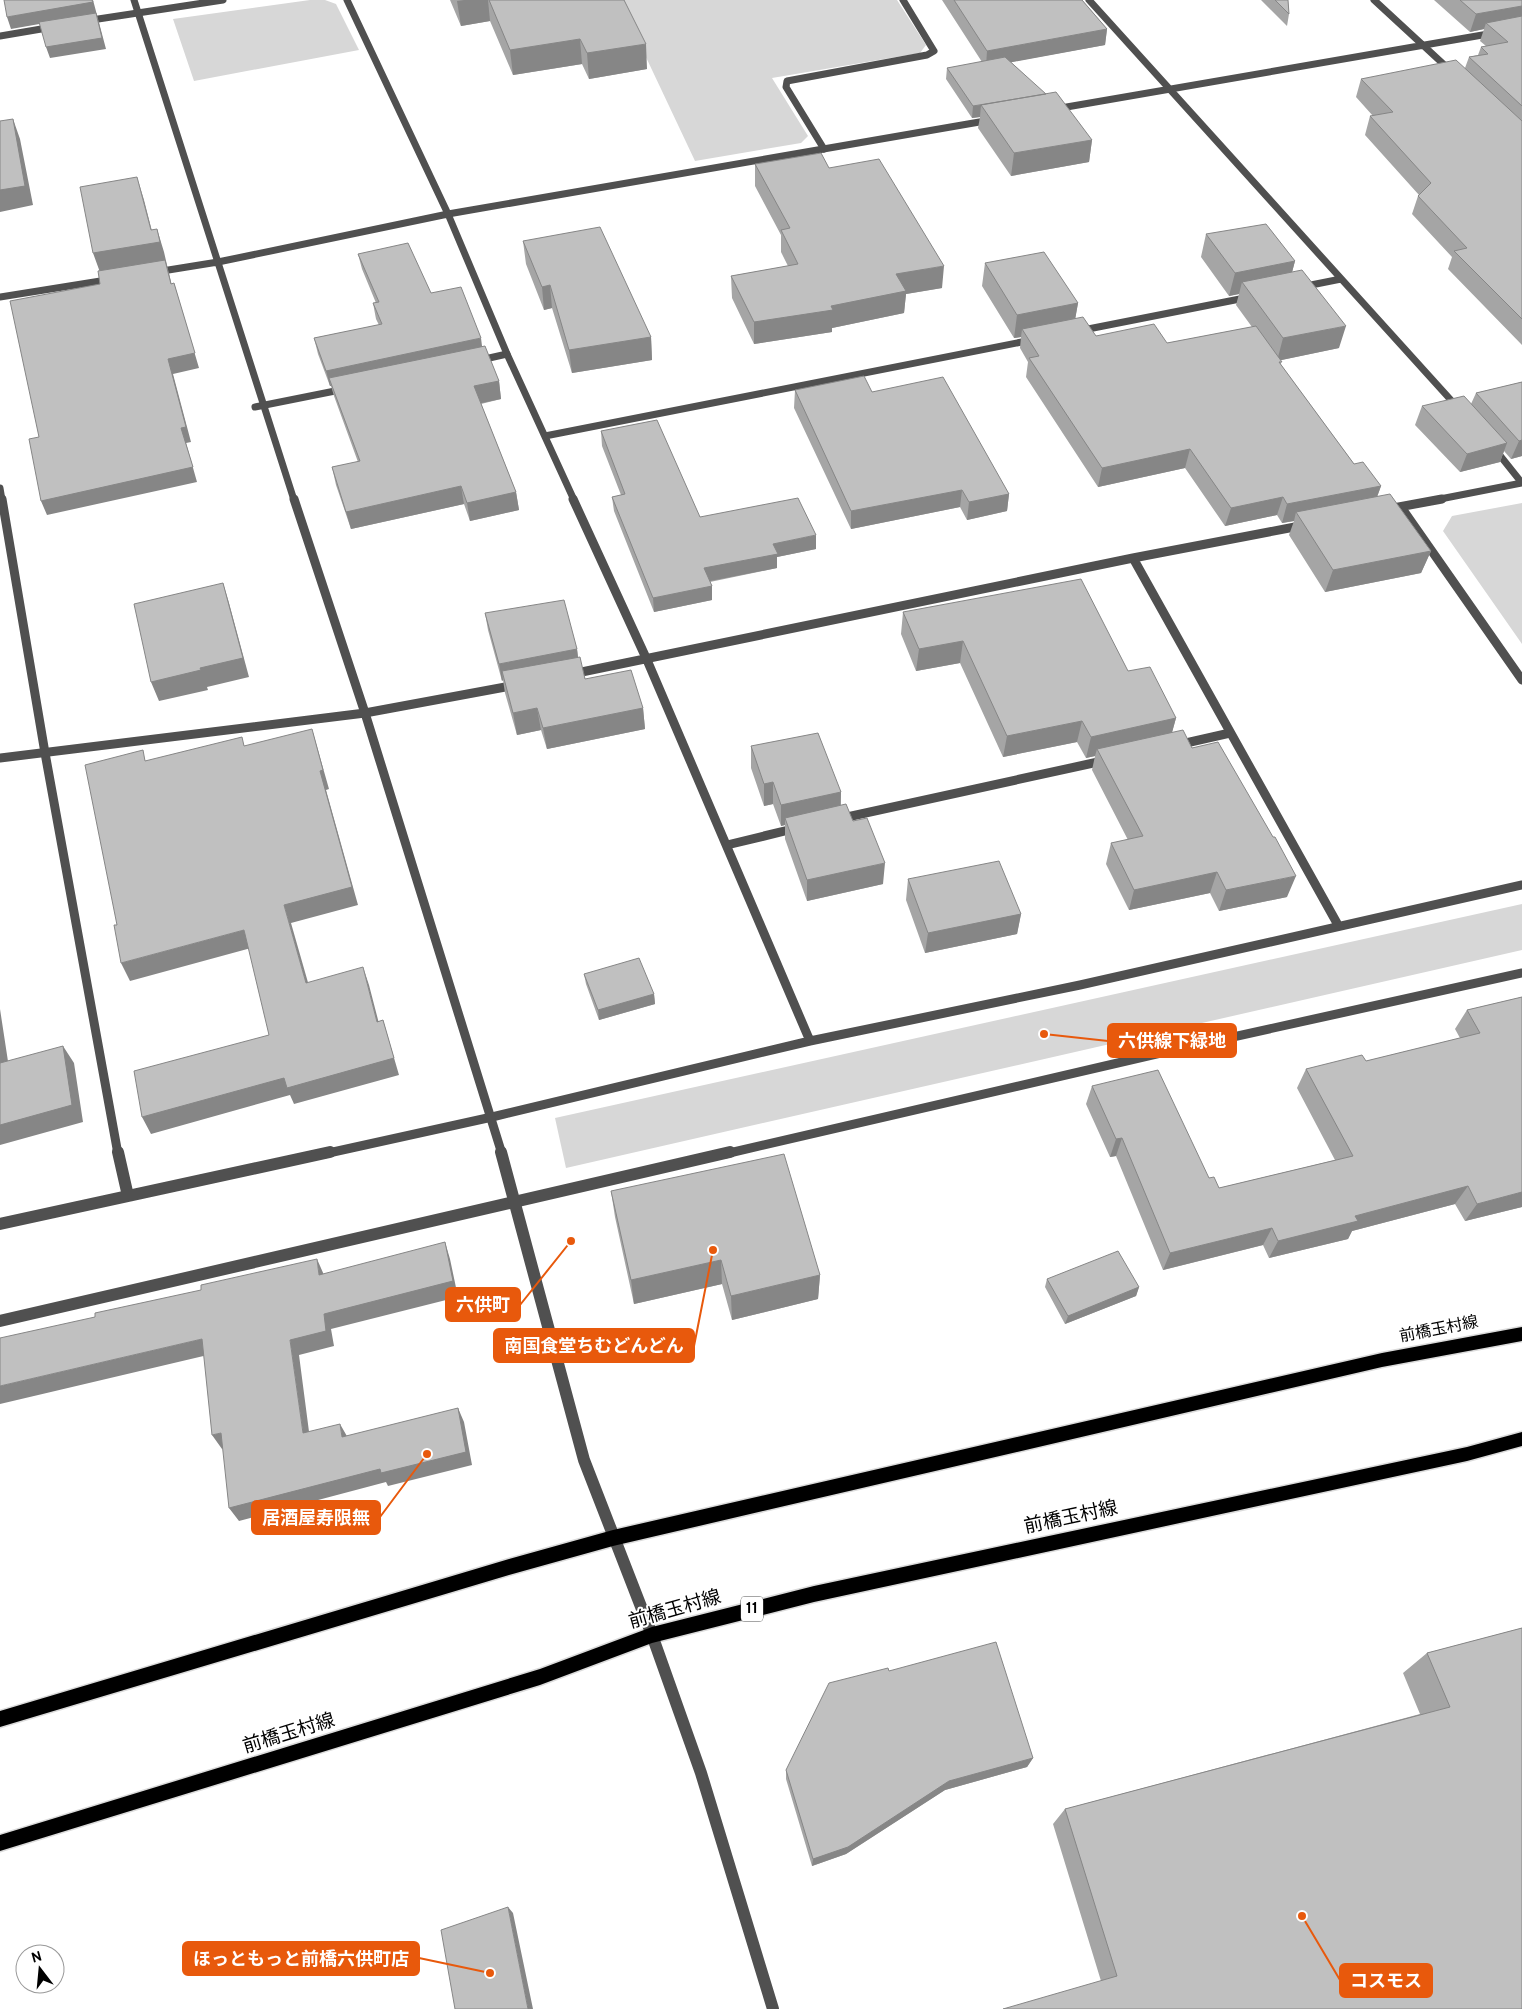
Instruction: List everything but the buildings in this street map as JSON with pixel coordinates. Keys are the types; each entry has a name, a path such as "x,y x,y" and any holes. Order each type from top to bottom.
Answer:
{"main road":[{"name":"前橋玉村線","path":"0,1719 509,1566 613,1538 1382,1360 1522,1334"},
{"name":"前橋玉村線","path":"0,1843 540,1677 652,1636 814,1594 1467,1454 1522,1439"}],"street":[{"path":"134,0 218,262 259,407 365,713 492,1117 584,1460 652,1636 702,1773 772,2009"},
{"path":"75,23 223,0"},
{"path":"347,0 448,214 507,354 647,660 728,845 810,1041"},
{"path":"824,149 786,86 787,80 927,55 934,51 903,0"},
{"path":"1089,0 1466,417"},
{"path":"1374,0 1458,78"},
{"path":"0,36 66,25"},
{"path":"1045,111 1504,31"},
{"path":"150,273 218,262 448,214 996,119"},
{"path":"0,297 121,278"},
{"path":"1293,289 1342,279"},
{"path":"1069,333 1264,295"},
{"path":"544,436 1040,339"},
{"path":"468,362 507,354"},
{"path":"259,407 351,387"},
{"path":"1381,510 1522,483 1486,439"},
{"path":"0,488 45,752 128,1196"},
{"path":"1400,507 1522,680"},
{"path":"560,676 647,660 1132,558 1314,523"},
{"path":"1132,558 1338,925"},
{"path":"0,758 365,713 521,684"},
{"path":"1162,748 1230,733"},
{"path":"826,822 1114,758"},
{"path":"728,845 807,826"},
{"path":"0,1224 492,1117 810,1041 1080,985 1338,925 1522,885"},
{"path":"0,1321 1522,973"}],"shaded area":[{"path":"310,0 325,0 336,4 359,50 194,81 173,19"},
{"path":"619,0 897,0 926,45 920,53 772,78 808,136 801,143 695,161"},
{"path":"1522,503 1522,644 1443,531 1452,516"},
{"path":"1522,904 1522,950 566,1168 555,1118"}],"place":[{"name":"六供線下緑地","path":"1044,1034"},
{"name":"六供町","path":"571,1241"},
{"name":"南国食堂ちむどんどん","path":"713,1250"},
{"name":"居酒屋寿限無","path":"427,1454"},
{"name":"コスモス","path":"1302,1916"},
{"name":"ほっともっと前橋六供町店","path":"490,1973"}]}
